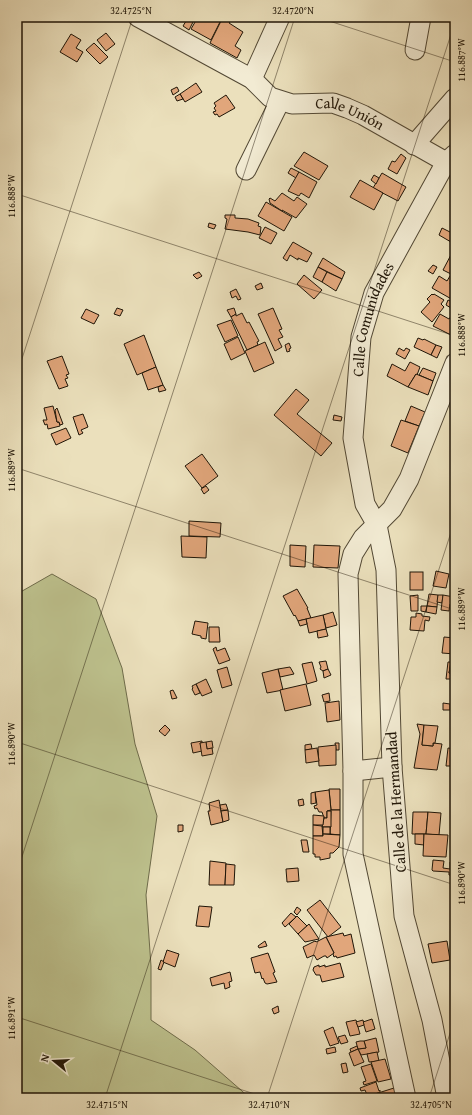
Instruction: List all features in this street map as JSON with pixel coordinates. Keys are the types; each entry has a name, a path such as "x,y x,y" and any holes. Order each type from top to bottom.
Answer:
{"street":[{"name":"Calle Unión","path":"138,17 252,79 270,97 292,104 333,103 363,115 414,145 451,158"},
{"path":"252,79 280,17"},
{"path":"415,50 421,17"},
{"path":"414,145 455,98"},
{"path":"246,170 280,101"},
{"name":"Calle Comunidades","path":"365,504 353,438 361,337 374,293 451,158"},
{"path":"406,1098 353,854 353,771 348,574 353,554 363,538 392,509 409,479 455,363"},
{"name":"Calle de la Hermandad","path":"365,504 376,525 386,570 392,767 404,916 432,1020 447,1098"},
{"path":"353,771 392,767"}],"green space":[{"path":"52,574 96,599 122,668 135,744 157,816 146,895 151,966 151,1020 195,1050 250,1098 17,1098 17,594"}],"building":[{"path":"198,17 220,17 218,21 220,22 211,40 191,29"},
{"path":"223,17 231,17 232,19 229,23 243,32 235,46 241,50 237,58 210,43"},
{"path":"188,18 193,22 189,30 183,26"},
{"path":"106,33 115,44 106,51 97,40"},
{"path":"71,34 81,40 76,48 83,52 77,62 60,52"},
{"path":"94,43 108,57 100,64 86,50"},
{"path":"196,83 202,92 185,102 180,94"},
{"path":"177,87 179,91 173,95 171,90"},
{"path":"180,94 183,99 177,101 175,97"},
{"path":"226,95 235,108 219,117 213,112 216,111 214,108 216,106 214,103"},
{"path":"304,152 328,166 319,180 294,166"},
{"path":"401,154 406,158 397,174 388,169 392,161 395,162"},
{"path":"291,168 299,172 296,178 288,173"},
{"path":"299,172 317,182 309,198 301,193 299,196 288,191"},
{"path":"382,173 406,187 398,201 373,188"},
{"path":"374,175 379,178 376,184 371,180"},
{"path":"360,180 383,193 374,210 350,197"},
{"path":"282,193 294,201 297,197 307,204 296,218 270,203 270,198 275,201"},
{"path":"266,202 292,217 284,231 258,216"},
{"path":"225,215 235,215 235,218 248,219 259,223 258,226 261,227 260,235 225,229 227,219 225,218"},
{"path":"209,223 216,225 214,229 208,227"},
{"path":"265,227 277,233 271,244 259,238"},
{"path":"442,228 452,233 451,242 439,235"},
{"path":"293,242 312,253 307,262 298,258 298,260 290,255 287,261 283,258"},
{"path":"453,251 455,252 455,276 443,270"},
{"path":"323,258 345,272 342,279 318,267"},
{"path":"433,265 437,267 433,274 428,271"},
{"path":"318,267 327,272 322,282 313,277"},
{"path":"199,272 202,276 197,279 193,275"},
{"path":"327,272 342,279 336,291 322,282"},
{"path":"304,275 322,290 314,299 297,284"},
{"path":"439,276 447,281 450,276 454,278 455,276 454,283 451,282 450,284 455,287 455,301 432,288"},
{"path":"261,283 263,288 257,290 255,286"},
{"path":"236,289 241,299 238,300 236,296 232,298 230,292"},
{"path":"432,294 444,300 441,304 444,307 432,322 421,312 430,302 427,299"},
{"path":"448,300 454,303 451,308 446,305"},
{"path":"117,308 123,310 120,316 114,314"},
{"path":"234,308 236,314 231,317 227,310"},
{"path":"273,308 282,329 279,330 283,337 278,339 282,347 275,351 258,314"},
{"path":"86,309 99,315 94,324 81,318"},
{"path":"454,312 455,331 453,336 433,326 440,314 449,319"},
{"path":"242,313 247,323 249,322 259,341 257,342 258,345 247,350 231,317"},
{"path":"231,320 238,336 225,342 217,325"},
{"path":"144,335 156,367 137,375 124,344"},
{"path":"238,337 245,353 231,360 224,344"},
{"path":"418,338 424,339 436,345 431,355 414,347"},
{"path":"265,342 274,363 254,372 245,351"},
{"path":"289,343 291,348 289,349 290,351 287,352 285,345"},
{"path":"436,345 442,347 437,358 431,355"},
{"path":"399,348 404,351 406,348 410,350 405,359 396,354"},
{"path":"62,356 69,374 66,375 68,378 65,379 68,386 59,389 47,361"},
{"path":"410,362 420,367 417,375 416,374 408,387 387,376 392,364 405,371"},
{"path":"156,367 163,385 148,390 142,373"},
{"path":"423,368 436,373 433,381 419,375"},
{"path":"416,374 433,381 428,395 408,387"},
{"path":"163,385 166,390 159,392 158,387"},
{"path":"296,389 309,400 297,414 332,443 321,456 274,415"},
{"path":"53,406 57,422 59,422 60,426 48,429 47,424 45,425 43,420 47,420 44,408"},
{"path":"411,406 425,412 419,426 405,421"},
{"path":"57,408 63,424 60,425 59,422 57,422 55,410"},
{"path":"83,414 88,427 81,430 83,433 79,435 73,417"},
{"path":"334,415 342,417 341,421 333,420"},
{"path":"401,420 419,426 408,453 391,446"},
{"path":"66,428 71,438 56,445 51,434"},
{"path":"202,454 218,476 202,488 185,466"},
{"path":"206,486 209,490 204,494 201,489"},
{"path":"189,521 221,523 220,537 189,536"},
{"path":"181,536 207,537 206,558 182,557"},
{"path":"290,545 306,546 305,567 290,566"},
{"path":"314,545 340,546 338,568 313,567"},
{"path":"436,571 449,574 446,588 433,586"},
{"path":"410,572 423,572 423,590 410,590"},
{"path":"297,589 308,608 311,618 298,621 283,596"},
{"path":"429,594 438,595 437,607 427,606"},
{"path":"418,595 418,611 411,611 410,596"},
{"path":"438,595 443,595 442,603 437,602"},
{"path":"443,595 454,597 452,604 450,604 449,611 441,610"},
{"path":"421,606 427,606 426,612 421,611"},
{"path":"427,606 437,607 436,614 426,612"},
{"path":"333,612 337,625 326,628 323,615"},
{"path":"416,613 422,614 422,616 430,617 429,621 425,620 424,631 410,630 411,617 416,617"},
{"path":"323,615 326,629 309,633 306,619"},
{"path":"306,619 307,624 300,626 298,621"},
{"path":"195,621 208,623 206,639 192,634"},
{"path":"209,627 219,627 220,642 209,642"},
{"path":"326,629 328,636 318,638 317,631"},
{"path":"444,637 455,638 455,654 442,653"},
{"path":"216,647 217,651 225,648 230,660 219,664 213,649"},
{"path":"326,661 328,669 323,671 320,669 321,667 319,662"},
{"path":"312,662 317,681 307,684 302,664"},
{"path":"448,662 451,662 449,673 454,674 455,670 455,679 446,679"},
{"path":"451,662 453,662 452,670 455,670 454,674 449,673"},
{"path":"453,662 455,663 455,670 452,670"},
{"path":"227,667 232,685 222,688 217,670"},
{"path":"290,667 294,674 280,677 278,669"},
{"path":"278,669 283,690 267,693 262,673"},
{"path":"328,669 331,675 324,678 323,671"},
{"path":"206,679 212,692 202,696 196,684"},
{"path":"196,684 200,693 195,695 192,686"},
{"path":"306,684 311,705 285,711 280,690"},
{"path":"173,690 177,698 172,699 170,691"},
{"path":"329,693 330,701 324,702 322,695"},
{"path":"339,701 340,720 327,722 325,703"},
{"path":"443,703 450,704 450,710 443,710"},
{"path":"417,724 424,725 422,745 433,746 433,743 442,744 437,770 414,768 420,734"},
{"path":"165,725 170,730 165,736 159,731"},
{"path":"424,725 438,726 435,743 433,743 433,746 422,745"},
{"path":"202,741 202,743 200,743 202,751 193,753 191,743"},
{"path":"212,741 213,748 207,749 206,742"},
{"path":"206,742 207,749 212,748 213,754 202,756 200,743"},
{"path":"335,743 339,743 339,750 336,750"},
{"path":"311,744 312,749 305,750 305,745"},
{"path":"336,745 336,765 319,766 318,747"},
{"path":"317,748 319,761 306,763 305,750"},
{"path":"448,748 455,749 455,766 446,766"},
{"path":"329,789 340,789 340,810 331,810"},
{"path":"329,790 331,810 327,811 327,818 324,818 322,812 319,812 317,808 315,809 314,806 317,805 315,792"},
{"path":"315,792 316,803 311,804 311,793"},
{"path":"303,799 304,805 299,806 298,800"},
{"path":"219,800 223,822 211,825 208,811 210,811 209,803"},
{"path":"226,804 228,810 221,811 220,805"},
{"path":"228,810 229,820 223,822 221,811"},
{"path":"331,810 340,810 340,835 330,834"},
{"path":"327,811 331,811 331,827 322,827 324,818 327,818"},
{"path":"413,812 428,812 426,834 412,834"},
{"path":"428,812 441,813 439,835 426,834"},
{"path":"313,815 324,816 323,825 313,825"},
{"path":"453,815 455,816 455,836 451,836"},
{"path":"178,825 183,825 183,831 178,832"},
{"path":"313,825 322,826 323,836 313,836"},
{"path":"323,827 330,827 330,834 323,834"},
{"path":"323,834 340,835 339,847 333,853 330,853 330,858 320,860 320,857 315,857 315,854 313,854 313,836 323,836"},
{"path":"415,834 424,834 424,845 415,844"},
{"path":"424,834 448,835 446,857 423,856"},
{"path":"301,840 307,840 309,852 303,852"},
{"path":"433,860 444,861 443,868 450,869 450,862 455,863 455,876 449,875 449,872 433,871"},
{"path":"210,861 226,863 225,885 209,885"},
{"path":"226,864 235,865 234,885 225,885"},
{"path":"298,868 299,881 287,882 286,869"},
{"path":"320,900 341,927 328,937 307,910"},
{"path":"199,906 212,907 209,927 196,926"},
{"path":"297,907 301,910 297,915 294,912"},
{"path":"291,913 296,917 285,927 282,923"},
{"path":"297,916 307,926 298,934 289,924"},
{"path":"309,924 319,939 305,942 298,934"},
{"path":"343,933 344,936 351,934 355,953 337,958 336,956 334,957 334,953 326,937"},
{"path":"326,937 334,953 327,958 324,956 317,960 314,955 307,958 303,947"},
{"path":"265,941 267,946 259,948 258,946"},
{"path":"447,941 450,960 432,963 428,944"},
{"path":"167,950 179,954 175,967 163,962"},
{"path":"268,953 277,982 267,984 263,978 262,979 260,972 255,973 251,958"},
{"path":"161,960 164,962 161,970 158,969"},
{"path":"340,963 344,977 322,982 320,975 316,975 313,970 314,967 319,965 319,967 325,965 325,967"},
{"path":"230,972 232,981 229,982 230,987 225,989 224,983 212,986 210,978"},
{"path":"278,1006 279,1012 274,1014 272,1009"},
{"path":"372,1019 375,1029 366,1032 363,1022"},
{"path":"356,1020 360,1034 350,1036 346,1022"},
{"path":"363,1020 364,1025 358,1027 356,1022"},
{"path":"333,1027 339,1043 330,1046 324,1031"},
{"path":"345,1035 348,1042 341,1044 338,1037"},
{"path":"376,1038 379,1052 361,1055 358,1049 366,1048 364,1041"},
{"path":"364,1041 366,1048 358,1049 356,1042"},
{"path":"357,1046 358,1049 351,1052 350,1049"},
{"path":"335,1047 336,1052 327,1054 326,1049"},
{"path":"358,1049 364,1062 354,1066 349,1053"},
{"path":"377,1052 379,1061 369,1062 367,1054"},
{"path":"385,1059 391,1079 378,1082 371,1062"},
{"path":"346,1063 348,1072 343,1073 341,1064"},
{"path":"371,1064 377,1081 364,1085 363,1082 366,1081 361,1067"},
{"path":"376,1082 380,1092 368,1097 365,1090 361,1091 360,1088"},
{"path":"394,1088 396,1098 377,1098 375,1094"}]}
